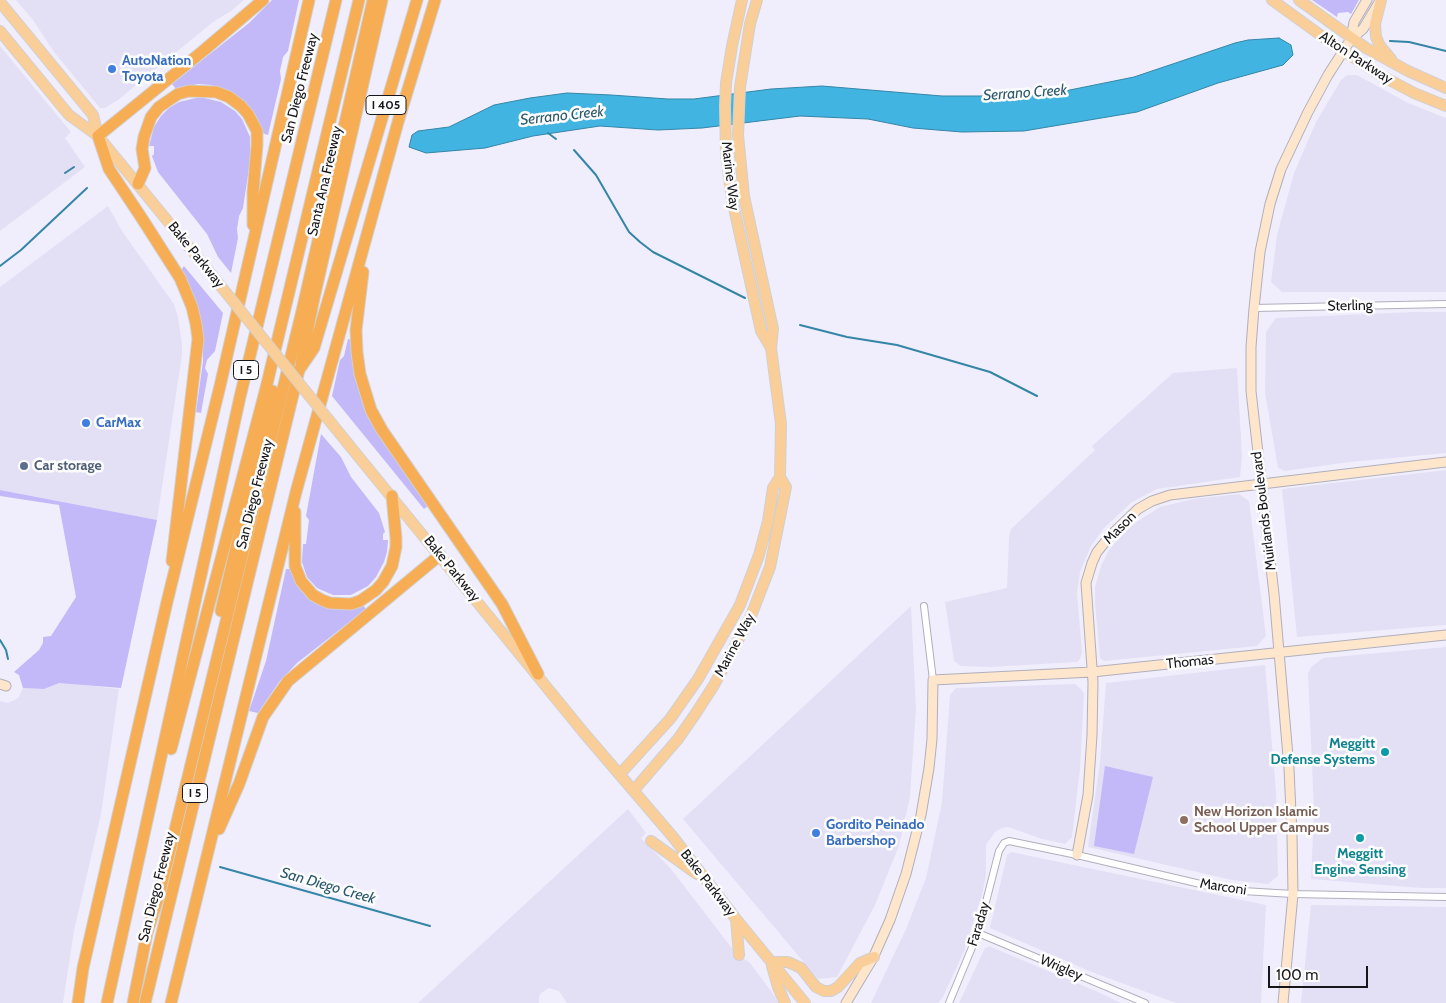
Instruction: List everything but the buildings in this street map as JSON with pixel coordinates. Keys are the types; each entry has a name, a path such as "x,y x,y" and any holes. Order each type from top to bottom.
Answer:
{"highway":[{"path":"168,602 176,514 198,339 196,324 192,307 180,278 109,169 98,136 203,51 262,0"},
{"path":"78,1003 84,968 168,602 309,0"},
{"name":"San Diego Freeway","path":"107,1003 240,397 336,0"},
{"path":"152,918 156,889 359,0"},
{"path":"123,930 308,228 366,0"},
{"path":"133,1003 152,918 266,461 373,0"},
{"name":"Santa Ana Freeway","path":"299,370 382,0"},
{"name":"San Diego Freeway","path":"145,1003 299,370 314,348 417,0"},
{"path":"171,1003 296,492 398,122 435,0"},
{"path":"138,184 144,168 142,149 144,137 151,118 158,107 178,94 190,91 216,92 229,97 248,114 257,131 252,247"},
{"path":"366,241 356,330 360,374 372,410 382,430 502,604 538,674"},
{"path":"296,492 295,558 298,575 313,595 330,603 340,604 351,604 369,596 383,582 392,566 395,557 396,538 392,496"},
{"path":"207,856 239,784 263,717 288,681 440,555"}],"main road":[{"name":"Marine Way","path":"742,0 726,83 726,153 732,199 761,331 771,348"},
{"name":"Marine Way","path":"620,774 652,742 670,719 698,679 740,605 759,555 768,521 773,488 780,477 781,424 771,348 772,329 744,196 738,136 740,87 750,24 757,0"},
{"name":"Alton Parkway","path":"1272,0 1344,52 1398,85 1446,106"},
{"name":"Alton Parkway","path":"1299,0 1351,39 1395,64 1446,88"},
{"path":"1381,0 1375,24 1376,37 1380,46 1395,64"},
{"name":"Bake Parkway","path":"0,2 93,115 98,136"},
{"name":"Bake Parkway","path":"0,31 69,115 98,136 138,184 584,733 634,790 805,1003"},
{"name":"Marine Way","path":"634,790 678,739 696,713 714,685 751,616 770,566 786,487 780,477"},
{"path":"651,841 707,881"},
{"path":"736,919 739,955"},
{"path":"784,1003 771,962 788,962 801,968 816,987 824,991 831,991 838,987 860,963 874,957"}],"street":[{"path":"1351,39 1354,22 1367,0"},
{"path":"1351,39 1363,29 1381,0"},
{"name":"Muirlands Boulevard","path":"1283,1003 1293,894 1289,768 1274,594 1260,484 1251,391 1251,347 1260,252 1270,204 1282,169 1308,112 1328,75 1351,39"},
{"name":"Sterling","path":"1254,308 1446,304"},
{"name":"Mason","path":"1077,855 1088,795 1092,735 1092,672 1086,583 1092,563 1098,552 1125,520 1152,501 1170,495 1446,462"},
{"path":"846,1003 874,957 890,920 906,874 921,816 932,739 933,680 924,606"},
{"name":"Thomas","path":"933,680 1092,672 1446,635"},
{"name":"Marconi","path":"1004,843 1015,841 1226,890 1293,894 1446,897"},
{"name":"Faraday","path":"949,1003 978,933 999,851 1004,843"},
{"name":"Wrigley","path":"978,933 1145,1003"}],"shaded area":[{"name":"AutoNation Toyota","path":"16,0 244,0 213,22 118,100 105,108 100,108 54,52 33,20"},
{"path":"272,0 299,0 288,51 283,57 280,71 281,79 268,135 262,133 249,107 239,97 229,91 211,85 198,84 176,89 172,84 249,23"},
{"path":"1312,0 1359,0 1351,14 1348,12 1338,13 1337,17"},
{"path":"0,46 71,132 65,138 85,167 0,231"},
{"path":"1347,75 1357,75 1408,103 1446,118 1446,292 1282,292 1271,282 1277,235 1294,173 1316,122 1341,80"},
{"path":"200,97 221,102 235,111 242,119 250,137 250,162 243,208 239,216 238,238 231,273 218,257 207,234 158,172 152,156 154,154 154,146 149,146 154,127 169,108 179,102"},
{"name":"CarMax","path":"108,206 122,231 174,304 178,317 182,355 157,520 0,490 0,287"},
{"path":"184,266 223,313 215,351 207,360 205,368 208,374 201,413 196,412 203,361 203,340 181,270"},
{"path":"1446,312 1446,453 1350,462 1285,471 1278,468 1265,393 1266,332 1276,318"},
{"path":"348,339 351,340 354,374 367,412 429,505 424,509 332,396 340,360 344,356"},
{"path":"1237,368 1242,456 1240,477 1157,489 1132,502 1104,528 1091,546 1080,572 1077,593 1082,652 1080,659 1077,662 990,667 961,666 954,661 945,602 1007,588 1011,529 1095,450 1092,446 1173,373"},
{"path":"321,434 341,457 351,477 379,513 385,532 383,540 388,540 384,562 376,577 368,586 351,595 333,595 317,588 307,577 302,562 303,544 306,544 309,520 306,516"},
{"path":"1446,470 1446,625 1297,637 1282,489"},
{"path":"0,490 157,520 121,688 59,683 44,689 23,688 19,675 14,672 39,650 43,643 43,637 51,636 76,597 59,505 0,496"},
{"path":"1239,494 1249,501 1266,636 1257,646 1104,661 1100,658 1095,587 1101,566 1109,550 1120,537 1135,523 1160,507 1193,499"},
{"path":"286,569 290,569 297,586 317,604 344,609 362,604 366,609 297,663 279,682 258,713 249,711 266,661"},
{"path":"911,606 916,709 910,797 899,846 875,905 837,977 818,979 683,819"},
{"path":"1446,647 1446,888 1421,888 1311,879 1314,812 1308,674 1311,667 1323,658"},
{"path":"1265,665 1276,791 1278,876 1268,884 1232,880 1088,847 1100,762 1106,683"},
{"path":"59,682 119,689 101,814 74,931 63,1003 0,1003 0,701 7,703 15,700 19,697 23,688 44,689"},
{"path":"1075,684 1084,694 1080,769 1072,837 1065,844 1042,839 1008,827 995,832 986,845 986,875 982,895 964,951 943,997 938,1003 871,1003 906,929 926,878 942,802 950,695 956,688"},
{"path":"1105,766 1153,777 1134,854 1094,846"},
{"path":"628,809 646,833 641,838 671,869 734,951 750,963 778,1003 567,1003 559,991 549,988 541,993 539,1003 418,1003"},
{"path":"1011,852 1266,905 1261,1003 1176,1003 1089,971 990,928 1007,855"},
{"path":"1311,905 1446,907 1446,1003 1301,1003"},
{"path":"989,946 1121,1003 959,1003 985,948"}],"water":[{"path":"1279,38 1291,45 1293,55 1283,65 1218,83 1137,112 1024,131 962,132 913,128 868,119 800,116 702,128 658,130 600,126 533,136 485,148 426,153 409,147 412,135 418,131 449,127 494,105 567,93 694,99 771,89 822,86 942,96 1019,96 1055,93 1134,77 1235,43 1248,40"}],"waterway":[{"name":"Serrano Creek","path":"1390,41 1409,42 1446,51"},
{"path":"548,133 556,139"},
{"path":"574,150 596,175 629,232 640,242 653,252 745,298"},
{"name":"Serrano Creek","path":"65,173 74,167"},
{"path":"0,266 21,250 87,188"},
{"path":"800,325 847,337 897,345 990,372 1037,396"},
{"path":"0,640 6,650 8,659"},
{"name":"San Diego Creek","path":"220,867 430,926"}],"place":[{"name":"AutoNation Toyota","path":"112,69"},
{"name":"CarMax","path":"86,423"},
{"name":"Car storage","path":"24,466"},
{"name":"Meggitt Defense Systems","path":"1385,752"},
{"name":"New Horizon Islamic School Upper Campus","path":"1184,820"},
{"name":"Gordito Peinado Barbershop","path":"816,833"},
{"name":"Meggitt Engine Sensing","path":"1360,838"}]}
